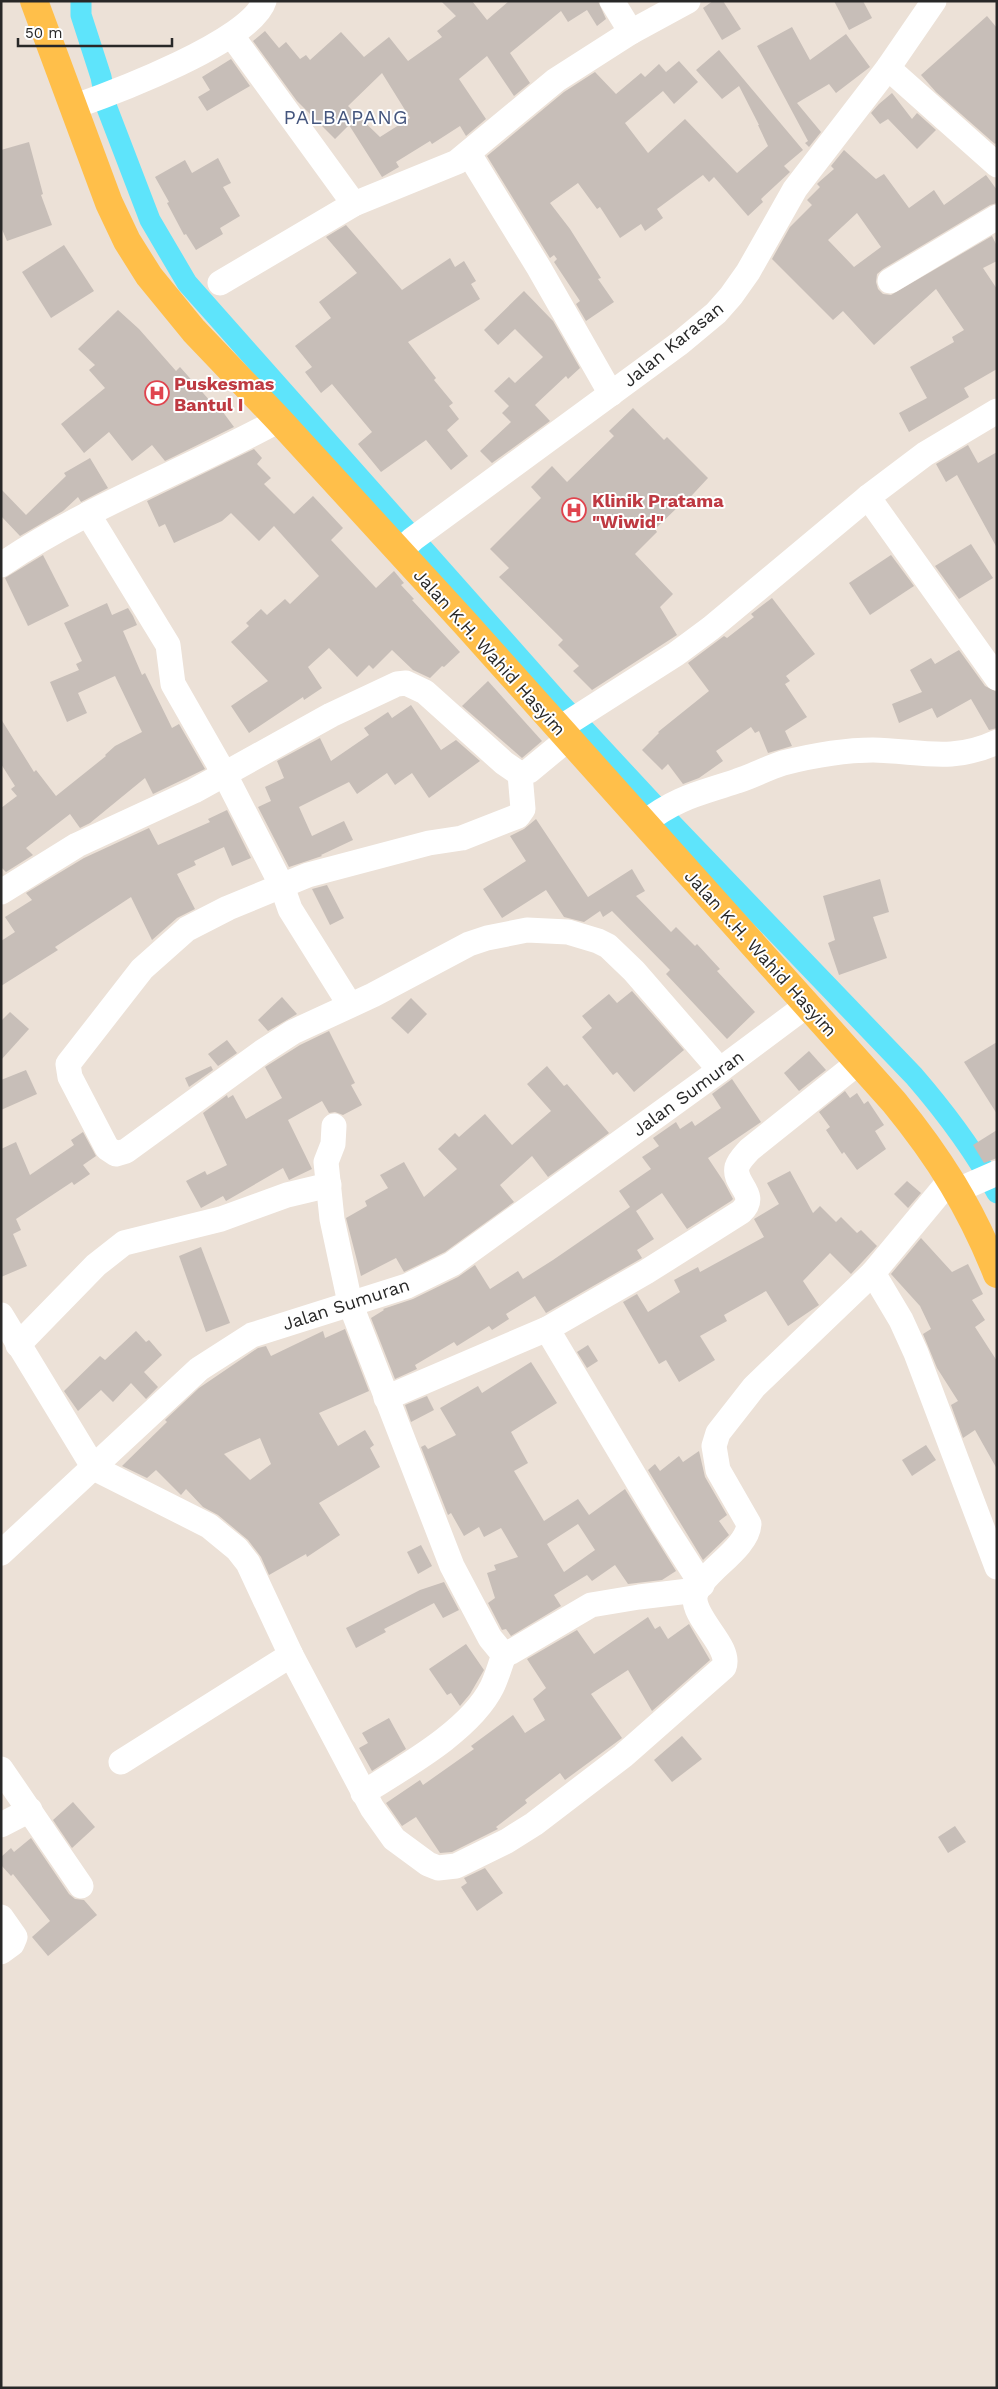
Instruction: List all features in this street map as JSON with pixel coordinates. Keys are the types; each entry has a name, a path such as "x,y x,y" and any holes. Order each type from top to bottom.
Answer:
{"main road":[{"name":"Jalan K.H. Wahid Hasyim","path":"34,1 109,203 127,241 149,276 194,331 279,420 406,546 649,820 807,1005 926,1140 957,1186 980,1230 997,1274"}],"street":[{"path":"73,107 112,93 232,36 257,15 264,1"},
{"path":"612,1 631,32"},
{"path":"220,283 354,204 442,168 469,154 556,80 631,32 688,1"},
{"name":"Jalan Karasan","path":"406,546 680,343 716,313 748,272 795,189 888,68 934,1"},
{"path":"232,36 354,204"},
{"path":"888,68 995,160"},
{"path":"469,154 539,268 611,394"},
{"path":"890,281 997,217"},
{"path":"520,774 529,771 567,728 592,707 649,673 711,628 868,496 931,450 997,411"},
{"path":"1,565 88,514 225,450 279,420"},
{"path":"868,496 997,678"},
{"path":"88,514 168,645 173,684 225,775 282,886 290,909 350,1005"},
{"path":"1,892 77,845 225,775 363,698 397,684 406,683 425,692 520,774 523,809 518,816 462,838 430,843 327,870 282,886 228,908 187,929 173,940 142,969 72,1057 67,1070 107,1148 116,1154 126,1151 277,1042 455,951 487,938 528,930 568,932 598,940 619,955 720,1070"},
{"path":"649,820 679,800 703,790 737,782 783,764 840,753 873,750 955,755 978,751 997,742"},
{"name":"Jalan Sumuran","path":"1,1552 199,1369 233,1345 252,1335 289,1322 407,1286 452,1264 807,1005"},
{"path":"386,1398 546,1329 646,1272 741,1212 747,1206 748,1198 737,1170 738,1164 749,1150 859,1062"},
{"path":"334,1126 333,1144 326,1162 332,1218 350,1303 452,1566 490,1638 504,1655"},
{"path":"1,1316 94,1468 209,1526 237,1549 248,1563 291,1655 363,1793 394,1839 418,1858 438,1868 456,1866 507,1841 534,1824 623,1756 724,1667 724,1655 696,1605 699,1588 744,1538 748,1529 747,1518 718,1470 714,1446 718,1434 754,1387 873,1273 957,1186 993,1174"},
{"path":"18,1345 96,1264 124,1243 221,1219 288,1195 329,1185"},
{"path":"873,1273 901,1320 916,1352 997,1567"},
{"path":"546,1329 663,1524 699,1588"},
{"path":"363,1793 421,1755 465,1722 492,1687 504,1655 591,1605 699,1588"},
{"path":"121,1762 291,1655"},
{"path":"1,1769 81,1886"},
{"path":"1,1825 30,1810"},
{"path":"1,1917 14,1938 12,1944 1,1952"}],"building":[{"path":"441,1 472,1 487,20 509,1 598,1 606,19 597,26 587,10 568,22 561,11 510,53 530,83 514,96 487,56 459,79 486,119 466,136 460,126 432,144 430,141 396,162 399,167 382,177 349,125 335,139 297,101 253,41 265,31 279,48 286,42 300,59 306,55 310,60 341,32 364,57 389,37 408,61 442,37 437,31 456,16","holes":["382,73 410,118 380,137 348,106"]},
{"path":"713,1 723,1 741,29 722,40 703,8"},
{"path":"834,1 863,1 872,18 849,30"},
{"path":"987,16 997,28 997,142 995,144 936,92 921,75"},
{"path":"792,27 810,60 846,34 870,67 836,93 829,84 797,103 821,132 809,147 805,143 808,141 757,46"},
{"path":"719,50 803,150 784,166 790,172 761,199 763,202 748,216 714,177 709,182 703,175 657,209 663,218 645,231 641,224 620,238 600,207 597,209 578,183 550,203 570,229 601,278 598,279 614,302 586,321 576,304 580,301 554,262 557,259 554,255 550,258 487,156 564,92 595,72 616,94 641,73 645,77 659,64 666,72 679,61 698,82 674,104 663,91 625,123 648,153 685,119 737,173 768,146 739,86 722,99 696,70"},
{"path":"231,59 250,86 207,111 198,97 210,90 202,77"},
{"path":"892,93 912,119 917,113 936,130 917,149 888,119 880,124 871,113"},
{"path":"29,142 43,194 41,195 52,225 7,241 1,227 1,150"},
{"path":"844,150 876,179 884,174 909,208 934,190 944,205 986,175 997,190 997,203 990,205 877,274 876,282 878,289 883,294 891,295 992,236 997,246 997,261 983,268 997,289 997,369 964,388 969,397 909,432 899,413 927,398 910,367 954,342 952,337 964,330 936,289 874,345 843,311 833,320 772,259 790,227 812,205 807,200 820,187 817,184 834,169 831,166","holes":["857,213 881,247 854,267 828,240"]},
{"path":"218,158 231,183 223,187 240,216 220,228 223,234 196,250 186,234 184,235 155,177 185,160 192,173"},
{"path":"346,225 402,290 450,258 455,267 464,261 476,281 471,284 480,299 408,342 436,378 434,380 453,403 449,406 459,419 447,430 468,456 451,470 426,440 381,472 358,444 372,432 332,384 321,393 305,372 312,367 295,346 331,318 319,302 357,273 326,237"},
{"path":"64,245 94,291 51,318 22,272"},
{"path":"524,291 553,321 580,368 568,379 566,376 535,405 550,421 492,463 480,451 511,422 502,413 509,406 494,391 509,377 515,383 543,357 515,329 498,345 484,330"},
{"path":"118,310 139,329 176,371 180,367 211,402 214,400 234,427 165,461 152,445 132,461 109,432 84,453 61,424 105,388 89,370 95,365 78,349"},
{"path":"633,408 664,440 667,437 708,478 681,507 680,505 655,529 657,532 635,554 673,594 660,607 677,635 592,690 573,671 579,666 558,645 563,640 499,577 509,568 490,549 541,498 531,487 552,466 567,482 614,436 609,431"},
{"path":"968,445 978,463 997,452 997,548 957,475 946,482 936,464"},
{"path":"254,449 262,458 257,464 271,478 264,484 294,514 313,496 343,528 331,540 376,588 394,571 404,583 401,585 414,599 412,600 460,652 430,678 413,670 392,650 373,669 369,665 357,677 329,648 308,667 322,688 304,700 303,697 249,733 231,706 268,681 231,642 249,626 246,623 261,609 267,615 285,599 290,604 319,576 274,526 259,541 231,513 222,521 174,543 165,524 159,527 147,501"},
{"path":"90,458 108,488 81,502 78,497 63,511 20,536 1,516 1,489 26,515 66,476 64,473"},
{"path":"971,544 993,578 959,599 935,566"},
{"path":"43,555 69,606 28,626 5,578"},
{"path":"891,555 914,586 870,615 849,583"},
{"path":"772,598 815,654 786,676 790,681 785,684 807,717 785,731 792,746 768,753 759,731 755,733 751,727 716,751 723,761 699,778 683,784 668,764 662,770 642,750 658,732 709,691 688,663 724,636 727,638 754,617 751,614"},
{"path":"107,603 112,615 128,608 133,616 137,625 123,631 142,675 145,673 172,728 179,724 205,769 153,794 145,778 90,823 80,828 70,814 26,848 33,855 6,872 1,867 1,808 17,796 11,789 15,786 1,764 1,719 34,772 36,770 56,796 106,756 115,746 142,732 115,676 78,693 87,713 67,722 50,682 79,670 76,664 82,661 64,623"},
{"path":"959,650 985,686 997,692 997,728 989,730 971,699 937,718 932,708 899,723 892,704 922,692 910,670 931,658 935,664"},
{"path":"488,681 542,741 522,758 462,706"},
{"path":"411,705 441,750 456,740 480,761 429,798 412,773 395,785 387,773 357,794 349,782 299,807 312,836 344,821 353,840 322,856 289,867 258,807 271,801 265,787 284,778 277,761 320,738 331,761 369,735 364,728 388,712 392,718"},
{"path":"227,810 251,858 232,866 224,847 194,861 196,865 177,874 195,909 177,918 152,940 131,897 55,947 58,950 1,986 1,941 15,932 5,917 32,900 26,893 84,858 149,828 158,845 210,822 208,819"},
{"path":"536,819 588,897 632,869 645,891 636,896 671,932 676,927 695,946 697,944 720,969 717,971 755,1012 727,1039 666,974 670,970 612,911 603,917 600,911 584,922 564,917 546,890 502,918 483,889 526,861 510,836 524,829"},
{"path":"880,879 889,912 873,917 887,958 839,975 828,943 835,940 823,896"},
{"path":"327,885 344,918 330,925 312,889"},
{"path":"632,991 684,1050 634,1092 617,1072 613,1075 582,1037 592,1028 582,1016 609,994 617,1003"},
{"path":"282,997 297,1014 268,1031 258,1020"},
{"path":"411,998 427,1014 408,1034 391,1018"},
{"path":"10,1012 29,1029 1,1060 1,1021"},
{"path":"329,1031 355,1083 351,1085 362,1105 343,1115 335,1112 329,1113 322,1101 288,1120 312,1169 289,1180 283,1168 226,1201 223,1196 201,1208 186,1181 205,1171 207,1175 227,1165 203,1113 227,1095 228,1098 233,1095 246,1119 282,1098 265,1067 300,1045"},
{"path":"227,1040 237,1053 218,1066 208,1054"},
{"path":"997,1042 997,1114 964,1062"},
{"path":"809,1051 826,1070 799,1091 784,1073"},
{"path":"211,1066 213,1070 189,1087 185,1078"},
{"path":"547,1066 564,1086 567,1084 609,1133 548,1177 532,1156 500,1185 514,1202 445,1252 404,1272 396,1258 361,1276 346,1218 367,1206 365,1201 388,1188 380,1175 404,1162 424,1197 457,1169 438,1149 455,1133 459,1137 485,1114 512,1145 551,1111 527,1084"},
{"path":"26,1070 37,1094 1,1110 1,1080"},
{"path":"732,1079 761,1122 708,1158 724,1182 733,1199 731,1201 687,1229 662,1193 636,1211 654,1239 637,1250 642,1258 546,1313 535,1296 506,1314 509,1319 492,1330 489,1326 457,1346 454,1342 415,1365 417,1369 395,1379 371,1318 383,1309 413,1299 458,1277 475,1265 490,1289 518,1271 523,1279 553,1260 630,1207 619,1191 651,1169 642,1157 659,1146 653,1138 676,1122 680,1129 692,1121 695,1126 721,1108 712,1094"},
{"path":"845,1091 850,1098 857,1093 864,1104 868,1101 884,1125 875,1131 886,1149 857,1170 844,1152 842,1154 826,1130 830,1127 819,1112"},
{"path":"997,1130 997,1158 984,1163 973,1145"},
{"path":"83,1132 96,1156 83,1165 90,1174 74,1185 72,1182 16,1219 21,1230 13,1234 27,1266 1,1277 1,1149 16,1142 30,1175 74,1145 71,1140"},
{"path":"790,1171 813,1213 820,1206 836,1222 841,1217 857,1233 861,1230 877,1246 851,1274 830,1253 803,1281 819,1305 788,1326 766,1291 724,1315 727,1321 700,1336 715,1360 679,1382 666,1360 659,1364 623,1302 637,1294 648,1312 680,1292 674,1280 698,1267 700,1272 764,1237 754,1219 779,1204 767,1183"},
{"path":"907,1181 921,1193 908,1208 894,1194"},
{"path":"921,1238 952,1272 968,1264 983,1294 972,1300 985,1320 975,1327 997,1361 997,1469 975,1430 963,1438 951,1405 958,1401 937,1368 923,1334 931,1329 920,1306 891,1274"},
{"path":"201,1247 230,1323 206,1332 179,1256"},
{"path":"345,1329 369,1391 319,1413 338,1446 365,1430 374,1445 370,1448 380,1467 319,1503 340,1535 307,1557 306,1554 269,1575 261,1557 248,1540 218,1515 203,1507 186,1489 181,1495 156,1470 147,1478 122,1466 167,1422 165,1420 199,1388 258,1348 266,1346 271,1356 323,1331 325,1338","holes":["260,1438 271,1464 250,1480 224,1454"]},
{"path":"136,1331 146,1342 149,1340 162,1355 144,1372 158,1387 146,1399 131,1383 113,1402 101,1390 78,1411 64,1391 100,1356 105,1360"},
{"path":"588,1345 598,1361 587,1368 577,1352"},
{"path":"531,1362 557,1403 511,1432 528,1463 514,1471 544,1521 578,1499 589,1515 625,1489 676,1571 662,1580 628,1584 615,1565 592,1581 587,1575 554,1595 561,1606 511,1636 506,1629 502,1630 488,1603 495,1598 487,1573 496,1570 494,1565 518,1557 501,1528 484,1537 479,1527 464,1536 451,1513 448,1515 421,1447 425,1445 428,1449 456,1435 440,1408 478,1386 482,1393","holes":["578,1524 595,1550 564,1572 547,1544"]},
{"path":"427,1396 434,1410 411,1422 405,1405"},
{"path":"926,1445 936,1460 912,1476 902,1460"},
{"path":"699,1451 705,1477 727,1515 719,1521 729,1535 703,1560 648,1470 655,1464 660,1471 679,1456 683,1462"},
{"path":"421,1545 432,1566 418,1574 407,1552"},
{"path":"444,1582 459,1610 443,1618 434,1603 384,1629 386,1632 356,1648 346,1628 420,1590"},
{"path":"648,1617 655,1629 660,1626 668,1639 689,1624 710,1660 652,1711 628,1670 591,1694 622,1738 565,1780 560,1773 525,1800 527,1803 496,1827 498,1829 452,1852 440,1853 416,1817 402,1826 386,1803 420,1780 423,1785 474,1749 471,1746 513,1715 525,1733 545,1720 533,1699 546,1688 527,1659 577,1630 594,1654"},
{"path":"466,1644 484,1670 470,1694 460,1706 451,1693 447,1695 429,1669"},
{"path":"389,1718 406,1749 372,1771 359,1748 368,1743 362,1733"},
{"path":"682,1736 702,1759 672,1782 654,1760"},
{"path":"73,1802 95,1827 72,1848 53,1820"},
{"path":"955,1826 966,1842 948,1853 938,1837"},
{"path":"31,1838 69,1894 75,1899 84,1900 97,1915 48,1956 32,1937 50,1921 13,1874 11,1876 1,1865 1,1857 11,1848 14,1852"},
{"path":"485,1868 503,1893 477,1911 461,1887 467,1883 464,1878"}],"waterway":[{"path":"81,1 81,15 101,77 107,108 150,220 187,283 558,701 673,825 914,1076 959,1132 997,1193"}],"place":[{"name":"Puskesmas Bantul I","path":"157,393"},
{"name":"Klinik Pratama \"Wiwid\"","path":"574,510"}],"district":[{"name":"PALBAPANG","path":"346,117"}]}
